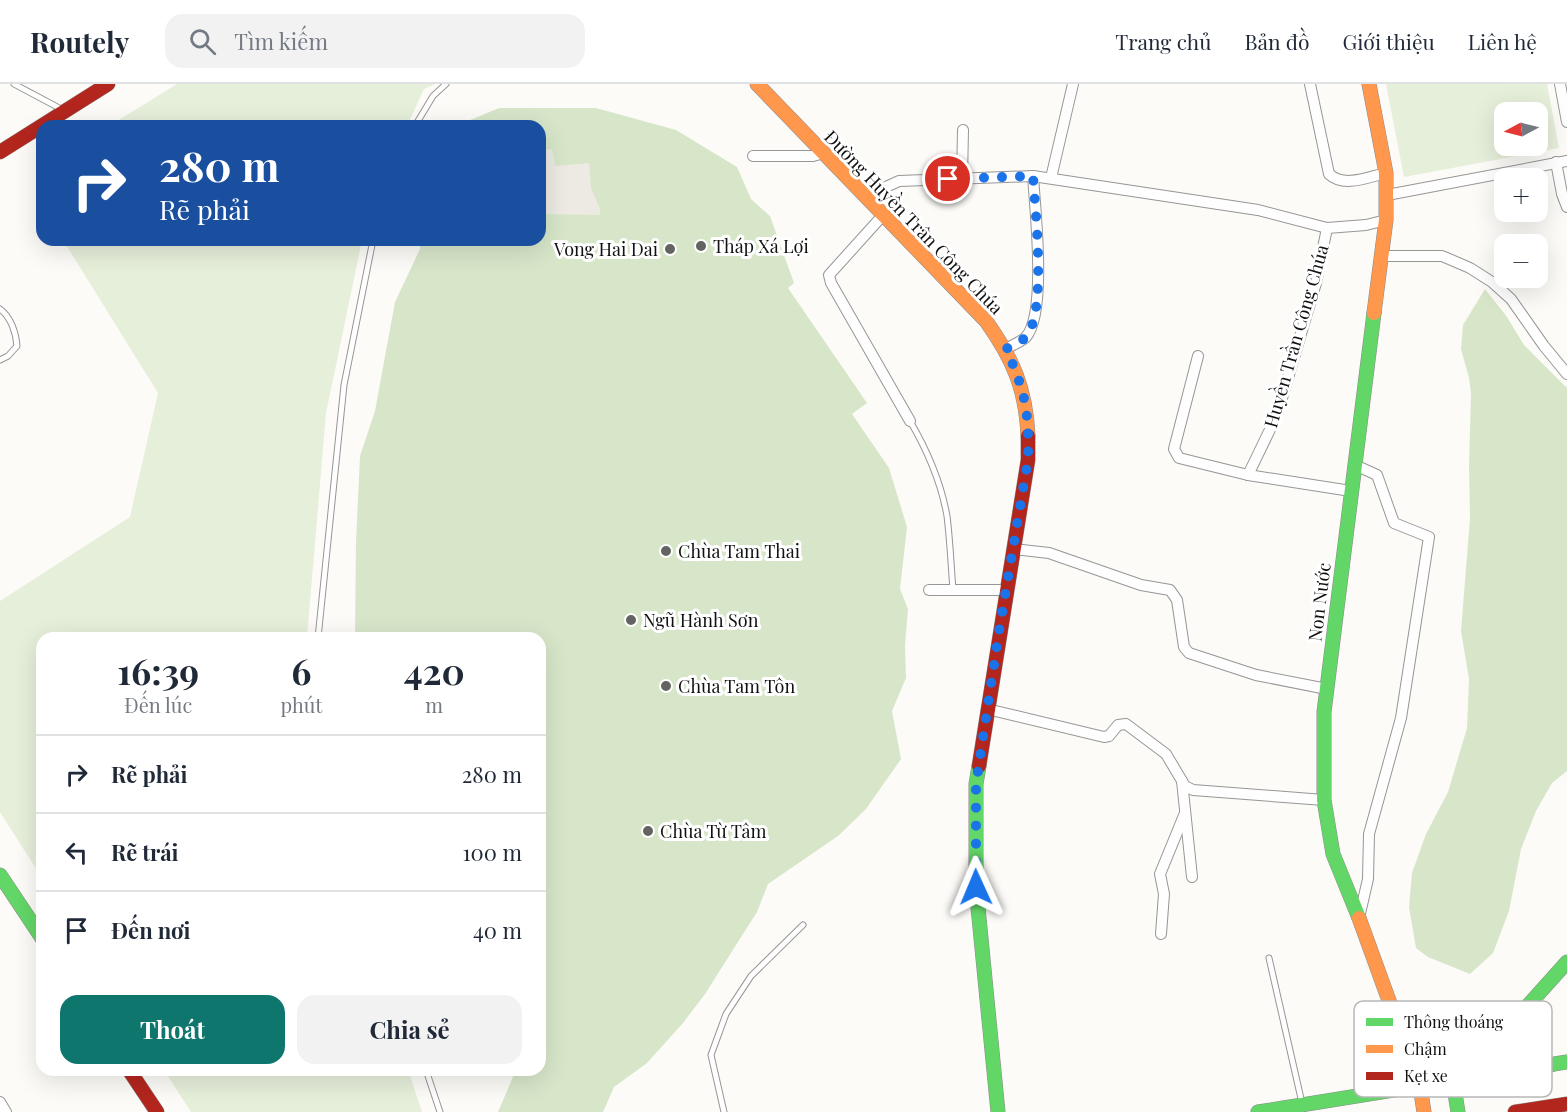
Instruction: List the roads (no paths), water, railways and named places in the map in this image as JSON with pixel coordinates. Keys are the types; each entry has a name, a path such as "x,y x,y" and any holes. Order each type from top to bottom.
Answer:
{"street":[{"path":"51,120 108,84"},
{"name":"Đường Huyền Trân Công Chúa","path":"757,84 986,321 1006,349 1024,391 1029,433 1028,460 976,784 976,887 998,1112"},
{"path":"1051,178 1073,84"},
{"path":"1310,84 1329,174 1347,181 1386,173"},
{"name":"Non Nước","path":"1369,84 1386,173 1386,220 1324,712 1324,800 1333,854 1389,1001"},
{"path":"1560,84 1567,122"},
{"path":"0,152 36,129"},
{"path":"962,178 963,130"},
{"path":"753,156 813,156 824,153"},
{"path":"1387,195 1562,161 1562,194 1567,207"},
{"path":"1006,349 1026,337 1035,317 1038,258 1033,176"},
{"path":"866,196 899,181 1033,176 1258,210 1327,228 1366,225 1386,220"},
{"path":"884,214 829,275 831,283 910,421"},
{"name":"Huyền Trần Công Chúa","path":"1248,475 1277,415 1316,282 1327,228"},
{"path":"1382,256 1442,256 1470,268 1492,282 1511,299 1567,374"},
{"path":"1198,357 1174,449 1179,458 1248,475 1351,491"},
{"path":"1355,465 1377,475 1394,523 1429,537 1401,718 1369,834 1368,879 1359,918"},
{"path":"1013,549 1048,553 1141,585 1170,590 1177,600 1184,647 1189,652 1256,675 1327,689"},
{"path":"930,590 1006,590"},
{"path":"987,709 1104,737 1109,736 1118,725 1126,724 1166,754 1185,786 1193,790 1324,800"},
{"path":"1182,779 1192,877"},
{"path":"1161,934 1164,894 1161,871 1185,813"},
{"path":"0,875 5,893 36,931"},
{"path":"1534,1001 1567,962"},
{"path":"1552,1065 1567,1062"},
{"path":"133,1076 157,1112"},
{"path":"1258,1112 1354,1097"},
{"name":"Non Nước","path":"1422,1097 1424,1112"},
{"path":"1456,1097 1458,1112"},
{"path":"0,1102 6,1112"},
{"path":"1515,1112 1556,1107"}],"lane":[{"path":"15,84 65,111"},
{"path":"419,120 433,96 446,84"},
{"path":"319,632 344,385 373,246"},
{"path":"0,309 16,334 17,346 8,356 0,360"},
{"path":"910,421 926,447 941,489 947,516 953,590"},
{"path":"724,1112 711,1055 726,1014 751,976 803,925"},
{"path":"1269,958 1303,1105"},
{"path":"428,1076 440,1112"}],"place":[{"name":"Tháp Xá Lợi","path":"701,246"},
{"name":"Vong Hai Dai","path":"670,249"},
{"name":"Chùa Tam Thai","path":"666,551"},
{"name":"Ngũ Hành Sơn","path":"631,620"},
{"name":"Chùa Tam Tôn","path":"666,686"},
{"name":"Chùa Từ Tâm","path":"648,831"}]}
